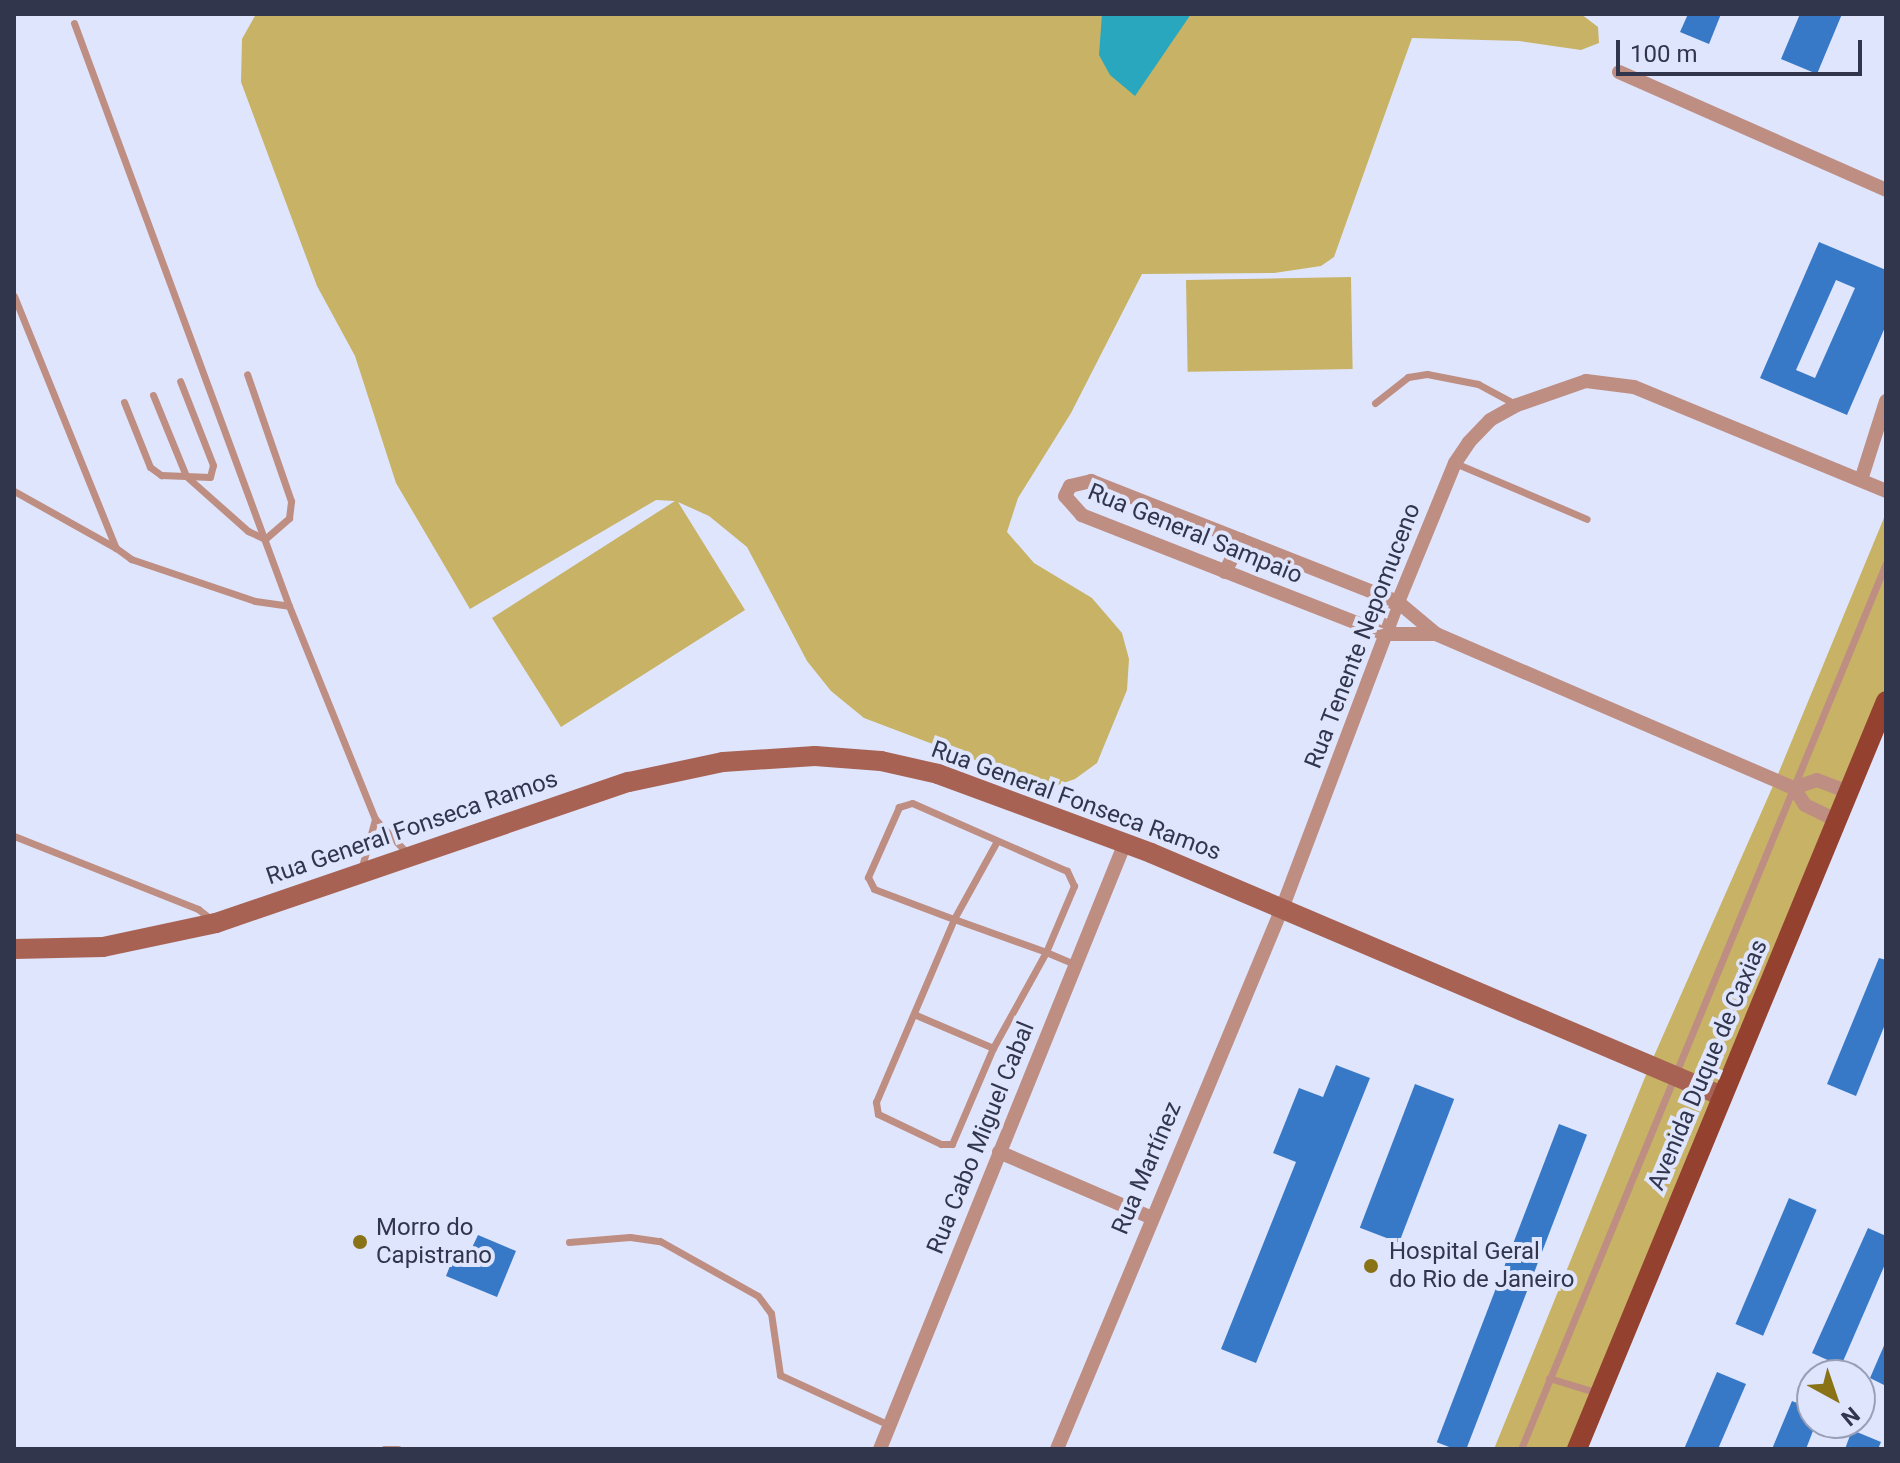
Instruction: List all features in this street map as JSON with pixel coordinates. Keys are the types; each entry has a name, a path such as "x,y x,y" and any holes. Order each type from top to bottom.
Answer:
{"main road":[{"name":"Avenida Duque de Caxias","path":"1577,1449 1886,701"}],"street":[{"path":"1619,72 1886,190"},
{"name":"Rua Tenente Nepomuceno","path":"1283,906 1385,634 1455,463 1490,420 1517,405 1586,381 1634,387 1886,491"},
{"path":"1861,480 1886,401"},
{"name":"Rua General Sampaio","path":"1436,634 1385,634 1082,515 1065,496 1070,486 1091,481 1398,602 1436,634 1794,788 1805,805 1836,820"},
{"path":"1225,572 1241,540"},
{"name":"Rua General Fonseca Ramos","path":"14,949 103,947 216,923 361,870 629,782 723,762 815,756 881,761 938,774 1125,843 1283,906 1722,1096"},
{"name":"Rua General Sampaio","path":"1794,788 1817,780 1848,792"},
{"name":"Rua Cabo Miguel Cabal","path":"884,1448 889,1425 1125,843"},
{"name":"Rua Martínez","path":"1057,1449 1150,1217 1283,906"},
{"path":"999,1152 1150,1217"}],"lane":[{"path":"74,23 289,606 375,819 410,856"},
{"path":"14,296 116,548"},
{"path":"247,374 291,501 289,518 265,539"},
{"path":"1375,403 1408,377 1427,374 1478,384 1517,405"},
{"path":"124,402 150,467 161,475 210,477 214,472 180,381"},
{"path":"153,395 186,476 248,531 265,539"},
{"path":"1455,463 1587,519"},
{"path":"14,491 131,559 241,596 289,606"},
{"path":"1521,1449 1671,1074 1794,788 1886,563"},
{"path":"997,841 954,919 875,1108 941,1144 952,1144 993,1048 1046,952 1073,879 997,841 912,803 899,807 868,883 954,919 1046,952 1076,965"},
{"path":"361,870 375,819"},
{"path":"14,836 198,909 216,923"},
{"path":"916,1015 993,1048"},
{"path":"569,1242 630,1237 660,1241 758,1296 771,1313 780,1375 889,1425"},
{"path":"1549,1378 1600,1394"},
{"path":"384,1449 398,1449"}],"shaded area":[{"path":"256,14 1581,14 1598,27 1599,43 1581,50 1519,41 1412,38 1334,257 1321,266 1274,273 1142,274 1071,413 1018,498 1007,532 1034,563 1092,598 1122,633 1129,659 1127,690 1097,763 1075,779 1049,788 864,718 831,691 807,661 747,547 709,516 678,502 745,610 561,727 492,618 675,501 656,500 470,609 396,483 355,356 317,286 241,82 242,39"},
{"path":"1351,277 1353,369 1188,372 1186,280"},
{"path":"1886,513 1886,711 1582,1449 1523,1449 1769,847 1521,1449 1494,1449 1650,1065 1776,779"}],"water":[{"path":"1102,14 1191,14 1135,96 1110,75 1099,55"}],"building":[{"path":"1688,14 1721,14 1709,44 1680,32"},
{"path":"1800,14 1842,14 1817,74 1781,59"},
{"path":"1819,242 1886,270 1886,325 1847,415 1760,378","holes":["1836,280 1855,288 1815,378 1796,370"]},
{"path":"1879,958 1886,960 1886,1022 1856,1096 1827,1084"},
{"path":"1336,1065 1370,1078 1256,1363 1221,1349 1296,1162 1273,1153 1299,1088 1323,1097"},
{"path":"1415,1084 1454,1099 1399,1243 1360,1228"},
{"path":"1559,1124 1587,1135 1466,1449 1454,1449 1437,1442"},
{"path":"1789,1198 1817,1210 1763,1336 1735,1324"},
{"path":"1868,1228 1886,1236 1886,1262 1844,1359 1825,1359 1812,1353"},
{"path":"478,1235 516,1251 497,1297 446,1276 456,1251 468,1256"},
{"path":"1886,1341 1886,1386 1876,1381 1876,1364"},
{"path":"1717,1372 1746,1384 1718,1449 1684,1449"},
{"path":"1792,1401 1796,1403 1796,1439 1810,1439 1806,1449 1772,1449"},
{"path":"1849,1439 1881,1442 1878,1449 1845,1449"}],"place":[{"name":"Morro do Capistrano","path":"360,1242"},
{"name":"Hospital Geral do Rio de Janeiro","path":"1371,1266"}]}
